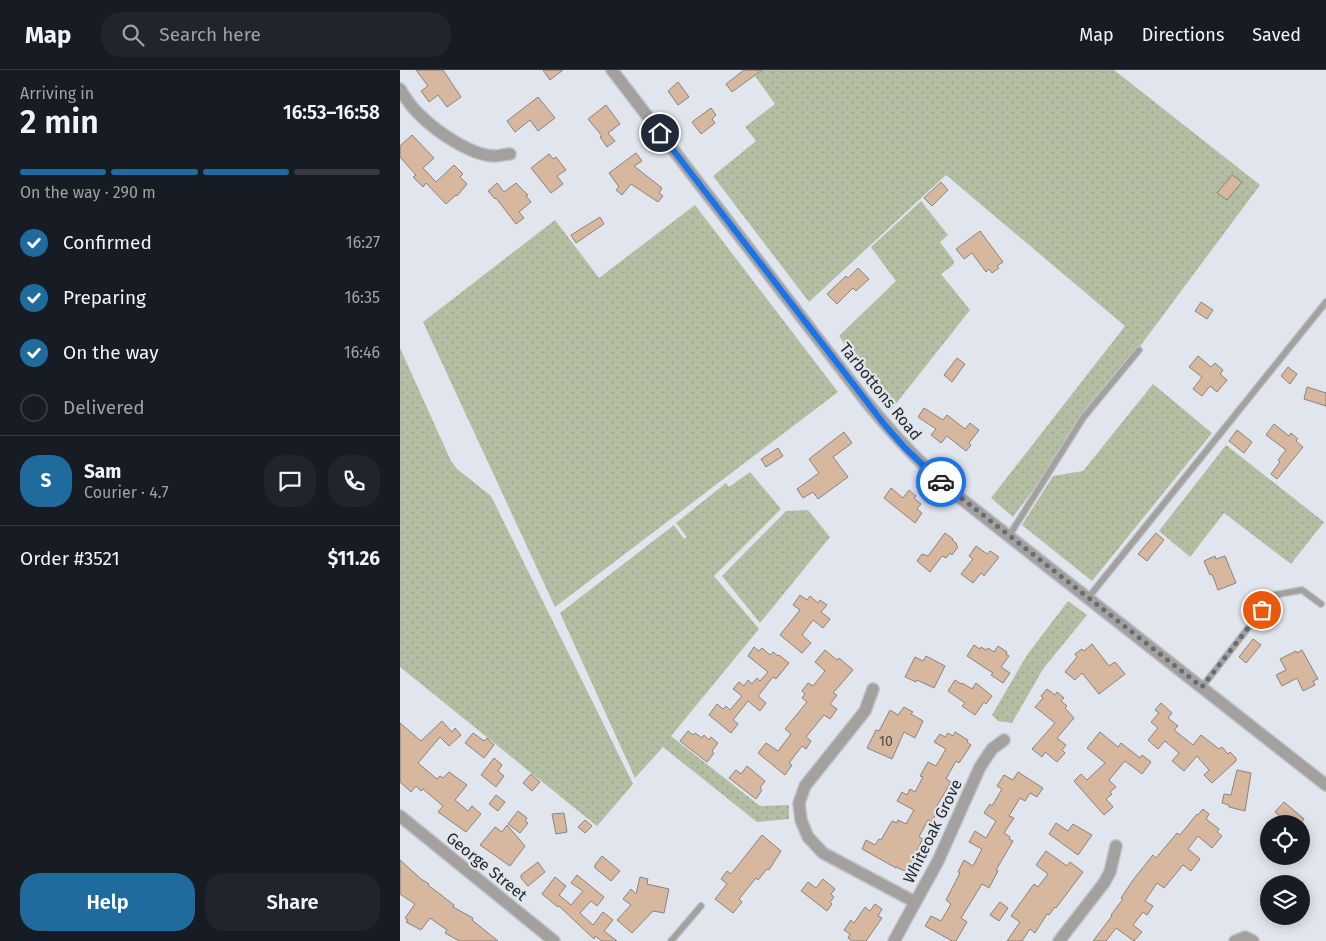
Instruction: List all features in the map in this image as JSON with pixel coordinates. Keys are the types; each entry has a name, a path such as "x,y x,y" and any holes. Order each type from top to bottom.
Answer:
{"street":[{"name":"Tarbottons Road","path":"612,70 813,334 894,436 939,480 1326,785"},
{"path":"400,89 406,100 421,116 461,145 487,155 510,154"},
{"path":"874,689 865,711 805,786 799,803 801,820 808,837 823,853 915,902"},
{"name":"Whiteoak Grove","path":"894,941 941,854 980,768 992,749 1004,740"},
{"name":"George Street","path":"400,816 554,941"},
{"path":"1059,941 1104,883 1110,872 1116,846"},
{"path":"1235,941 1245,937 1253,941"}],"lane":[{"path":"1088,598 1326,302"},
{"path":"1009,536 1083,418 1139,350"},
{"path":"1202,687 1274,595 1302,590 1321,604"},
{"path":"672,941 701,906"}],"green space":[{"path":"762,70 1114,70 1260,185 1013,517 991,498 1125,326 946,175 809,302 713,176 756,141 745,127 775,104 755,76"},
{"path":"921,201 948,235 940,242 954,261 953,265 941,274 970,310 891,410 839,336 896,281 871,247"},
{"path":"695,205 838,392 555,607 423,322 555,220 599,278"},
{"path":"400,348 451,461 457,469 491,496 633,784 597,826 400,667"},
{"path":"1153,384 1212,433 1092,581 1022,525 1053,476 1083,471"},
{"path":"1226,445 1324,522 1291,564 1224,513 1190,557 1159,531"},
{"path":"750,472 781,509 714,576 759,629 671,736 760,806 789,805 789,819 757,822 663,747 635,778 560,613 674,525 684,539 687,537 676,523 726,483 729,487"},
{"path":"808,510 830,537 760,623 722,576 786,511"},
{"path":"1068,601 1087,615 1043,669 1012,723 998,721 992,715 1027,655"}],"building":[{"path":"416,70 443,70 461,97 447,107 438,95 429,102 421,91 428,86"},
{"path":"543,70 563,70 550,80"},
{"path":"744,70 762,70 732,92 726,84"},
{"path":"678,82 689,97 678,105 668,91"},
{"path":"538,97 555,118 538,131 530,120 515,132 507,121"},
{"path":"606,105 620,124 608,133 615,141 607,147 600,137 602,136 588,119"},
{"path":"711,108 716,115 712,119 715,123 701,134 692,122"},
{"path":"412,135 434,158 423,168 436,182 454,165 463,174 460,177 467,184 457,196 446,204 426,183 423,187 413,177 416,175 400,157 400,146"},
{"path":"636,153 642,161 634,166 662,188 659,193 663,196 658,202 631,184 622,195 616,190 619,187 609,173"},
{"path":"549,154 553,159 556,157 566,170 557,176 563,184 551,193 531,168"},
{"path":"1232,175 1242,182 1227,200 1217,193"},
{"path":"941,182 948,190 932,206 924,198"},
{"path":"497,183 504,192 516,183 528,195 526,196 531,202 519,212 524,218 516,224 496,198 488,191"},
{"path":"600,217 604,224 576,243 571,235"},
{"path":"980,231 1003,262 992,273 989,269 986,272 972,253 964,259 956,249"},
{"path":"858,268 869,279 856,291 853,288 837,304 827,294 846,276 848,278"},
{"path":"1201,302 1213,310 1207,319 1195,311"},
{"path":"1198,356 1211,367 1215,363 1223,370 1220,374 1227,380 1217,392 1210,386 1202,396 1193,389 1202,377 1189,367"},
{"path":"957,358 965,364 952,382 944,375"},
{"path":"1288,367 1297,374 1290,384 1281,376"},
{"path":"1307,387 1326,393 1326,406 1304,399"},
{"path":"924,408 943,420 947,415 965,429 970,423 979,430 969,443 971,445 966,451 947,436 941,443 931,435 936,429 918,417"},
{"path":"1274,424 1289,436 1291,433 1303,447 1277,479 1271,474 1286,450 1266,435"},
{"path":"1237,430 1252,442 1244,453 1229,441"},
{"path":"844,432 852,443 833,457 848,477 818,499 813,492 803,498 797,489 819,473 809,459"},
{"path":"778,448 783,456 766,467 761,459"},
{"path":"891,488 903,498 909,490 916,496 914,498 921,504 917,509 922,513 915,523 884,498"},
{"path":"945,533 953,539 958,547 952,555 950,553 946,558 942,556 930,572 917,561 922,554 928,556"},
{"path":"1156,533 1164,540 1147,561 1138,554"},
{"path":"976,546 987,554 990,551 999,557 984,576 981,573 973,583 961,574 973,559 969,556"},
{"path":"1215,556 1216,559 1225,556 1236,583 1218,590 1212,574 1210,575 1204,561"},
{"path":"800,595 807,600 810,596 818,603 820,600 827,605 821,612 830,619 823,628 813,620 802,635 811,643 802,653 780,635 800,610 793,605"},
{"path":"1253,639 1261,645 1246,663 1239,657"},
{"path":"1092,644 1109,666 1115,662 1125,674 1099,694 1082,673 1075,680 1065,672 1077,657 1075,654 1082,649 1084,651"},
{"path":"974,645 980,649 981,647 986,650 988,648 994,652 998,646 1007,652 1006,654 1009,656 1001,667 1010,673 1003,683 991,675 993,673 967,656"},
{"path":"754,647 759,651 762,648 770,655 773,652 789,663 776,679 773,677 758,696 766,703 760,711 748,701 733,720 738,724 731,733 709,715 717,704 723,709 726,706 730,710 742,696 733,689 739,682 744,686 748,680 752,684 757,678 760,681 768,672 748,656"},
{"path":"825,650 837,660 839,658 853,670 833,693 837,695 830,704 837,709 830,719 824,715 806,737 811,741 806,749 802,746 789,763 792,765 785,775 758,753 766,743 778,751 791,734 785,729 807,702 802,698 805,694 802,691 808,683 813,686 825,671 815,662"},
{"path":"1302,650 1318,679 1313,681 1315,685 1303,691 1297,678 1282,686 1276,675 1286,670 1280,659"},
{"path":"926,656 945,666 934,688 905,677 915,657 923,661"},
{"path":"955,680 972,689 976,683 992,696 986,704 984,702 975,715 962,706 965,703 948,691"},
{"path":"1047,689 1055,695 1057,692 1064,698 1061,701 1067,706 1065,708 1074,718 1057,738 1066,745 1062,750 1065,753 1057,762 1045,752 1042,757 1032,749 1055,723 1035,707 1043,698 1041,696"},
{"path":"1161,703 1172,713 1168,718 1178,726 1174,730 1193,745 1201,735 1219,749 1222,747 1228,754 1230,752 1236,758 1236,761 1212,783 1204,775 1209,770 1197,756 1184,771 1172,761 1179,753 1165,741 1158,749 1148,740 1158,728 1151,722 1159,713 1155,710"},
{"path":"904,707 923,721 915,738 904,732 892,759 867,748 876,730 879,731 890,710 898,715"},
{"path":"442,721 452,732 455,728 461,735 449,746 440,737 418,763 437,779 440,776 443,778 449,772 467,785 455,800 468,811 472,806 481,814 466,832 438,812 443,806 423,789 421,791 416,786 411,792 400,782 400,723 421,741"},
{"path":"688,731 702,738 704,735 709,740 711,737 718,743 712,751 714,753 707,762 680,741"},
{"path":"955,732 968,740 967,742 971,745 959,763 956,761 946,779 951,782 935,809 938,811 931,822 928,820 919,837 923,839 913,857 917,859 911,869 907,867 905,871 896,868 862,849 866,840 875,845 879,839 881,840 892,821 897,823 898,820 906,824 914,810 897,801 902,792 907,795 910,789 915,792 923,777 920,776 928,762 936,766 946,749 934,742 940,734 945,737 948,733 953,736"},
{"path":"1100,732 1118,747 1121,743 1140,758 1142,755 1151,762 1142,774 1125,761 1109,780 1116,787 1106,799 1113,807 1104,815 1074,781 1081,774 1087,780 1105,763 1087,748"},
{"path":"473,733 484,741 487,738 494,745 484,758 465,743"},
{"path":"494,758 502,765 498,771 504,776 496,787 481,775"},
{"path":"747,766 765,781 756,799 729,778 736,770 741,774"},
{"path":"1237,770 1251,773 1245,811 1222,803 1224,794 1231,795"},
{"path":"1018,772 1043,788 1037,797 1030,793 1025,801 1020,798 1009,816 1014,818 1004,833 1013,841 996,870 998,871 989,888 982,884 961,918 967,922 956,941 952,941 925,926 931,916 941,921 951,904 946,900 960,873 958,872 964,860 973,866 982,849 969,842 975,831 986,838 996,821 984,813 990,804 992,806 1002,789 997,786 1004,775 1013,780"},
{"path":"531,774 540,782 532,791 523,783"},
{"path":"496,795 505,802 498,811 489,804"},
{"path":"1284,802 1299,815 1278,815 1275,812"},
{"path":"1203,809 1209,814 1206,819 1219,829 1217,832 1222,836 1212,848 1198,836 1188,849 1200,859 1191,871 1183,865 1164,888 1157,883 1145,901 1153,906 1147,915 1143,912 1133,925 1142,932 1134,941 1116,928 1106,941 1093,941 1112,916 1133,880 1153,855 1156,858 1177,833 1180,835"},
{"path":"518,811 527,818 525,821 528,823 520,833 508,824"},
{"path":"564,813 567,832 556,834 552,814"},
{"path":"585,820 592,826 585,833 578,827"},
{"path":"1056,823 1068,831 1073,824 1092,835 1078,855 1049,834"},
{"path":"507,825 525,846 510,866 480,845 495,827 502,832"},
{"path":"762,835 781,851 769,870 767,869 758,880 756,878 739,899 742,902 733,913 715,899 727,884 721,879 727,871 731,874"},
{"path":"1046,851 1067,866 1070,862 1083,872 1056,908 1049,915 1047,914 1035,933 1030,929 1022,941 1007,941 1020,922 1011,916 1034,884 1038,887 1048,874 1036,865"},
{"path":"602,856 620,871 611,881 595,868 595,865"},
{"path":"400,860 454,905 453,907 473,918 472,920 498,941 459,941 445,933 447,930 430,918 421,930 406,922 408,920 405,918 415,904 400,894"},
{"path":"538,862 545,872 528,886 521,878 521,875"},
{"path":"577,875 604,897 597,906 591,901 580,913 593,925 603,912 613,920 604,931 617,941 602,941 595,936 594,939 559,906 542,894 555,877 566,886 559,895 571,905 583,891 571,883"},
{"path":"640,877 648,879 647,884 669,889 664,913 653,911 632,933 617,920 631,905 623,899 631,889 636,894"},
{"path":"823,879 835,889 831,894 834,897 830,902 832,904 827,911 801,891 808,882 816,888"},
{"path":"1000,902 1008,908 999,921 990,915"},
{"path":"875,904 882,909 878,916 882,918 866,941 852,941 848,938 850,934 844,930 851,920 854,923 865,907 870,911"}],"way so far":[{"path":"941,482 1202,687 1262,610"}],"route":[{"path":"660,133 884,424 905,448 941,482"}]}
